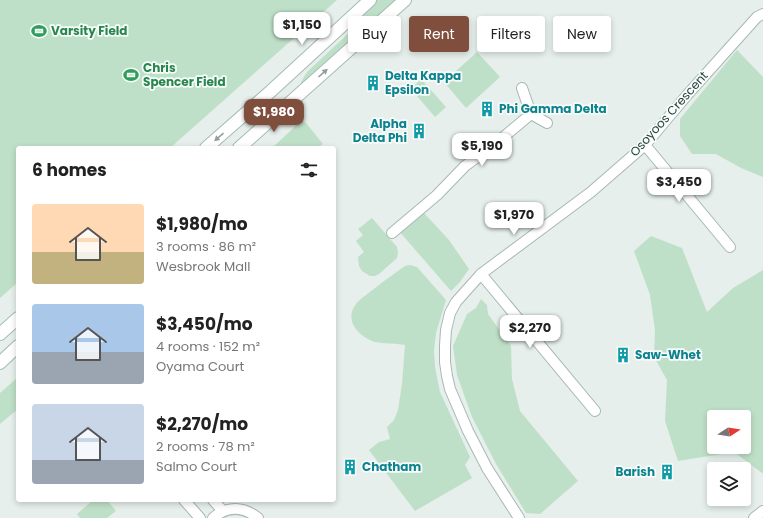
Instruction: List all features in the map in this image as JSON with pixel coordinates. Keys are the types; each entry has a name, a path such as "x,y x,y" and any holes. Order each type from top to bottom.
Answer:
{"main road":[{"path":"208,146 271,91 370,0"},
{"path":"241,146 405,0"},
{"path":"0,334 16,320"},
{"path":"0,363 16,348"}],"street":[{"name":"Osoyoos Crescent","path":"519,518 487,468 468,431 450,389 445,362 444,346 450,313 456,302 481,274 591,192 645,145 729,47 757,17 763,14"},
{"path":"522,88 531,114 547,123"},
{"path":"392,233 437,195 465,166 494,145 531,114"},
{"path":"645,145 730,248"},
{"path":"481,274 595,410"},
{"path":"186,502 200,518"},
{"path":"216,502 223,511"},
{"path":"213,518 223,511 232,509 242,509 252,513 258,518"},
{"path":"754,518 763,511"}],"green space":[{"path":"0,0 337,0 172,146 16,146 16,284 0,298"},
{"path":"377,0 400,0 382,16 363,16"},
{"path":"348,34 348,46 301,87 301,82 307,72"},
{"path":"737,50 763,77 763,177 741,168 716,154 692,154 680,136 680,119"},
{"path":"477,52 500,77 466,108 444,82"},
{"path":"421,79 446,107 435,117 411,89"},
{"path":"302,120 323,144 320,146 274,146"},
{"path":"422,211 449,240 469,269 460,282 451,291 399,231"},
{"path":"372,218 397,247 398,253 397,258 375,276 370,276 362,271 359,266 358,257 364,252 356,241 363,235 358,229"},
{"path":"651,236 682,248 707,312 733,288 763,270 763,473 751,465 751,462 747,462 737,454 751,454 751,410 707,410 707,454 722,454 678,461 665,421 667,380 654,357 655,330 650,295 634,251"},
{"path":"410,265 417,267 446,300 436,333 434,351 435,367 440,392 470,457 465,465 472,478 415,511 369,450 379,442 390,439 387,427 394,420 398,410 405,345 378,343 372,341 361,335 354,326 351,316 356,304 360,300 382,282 405,266"},
{"path":"481,299 487,305 488,314 511,346 512,379 520,411 578,481 540,514 526,513 496,464 472,417 457,375 453,346 467,314 476,308"},
{"path":"16,379 16,411 0,424 0,393"},
{"path":"91,502 109,502 116,511 107,518 80,518 77,514"}],"place":[{"name":"Varsity Field","path":"39,31"},
{"name":"Chris Spencer Field","path":"131,75"},
{"name":"Delta Kappa Epsilon","path":"373,83"},
{"name":"Phi Gamma Delta","path":"487,109"},
{"name":"Alpha Delta Phi","path":"419,131"},
{"name":"Saw-Whet","path":"623,355"},
{"name":"Chatham","path":"350,467"},
{"name":"Barish","path":"667,472"}]}
